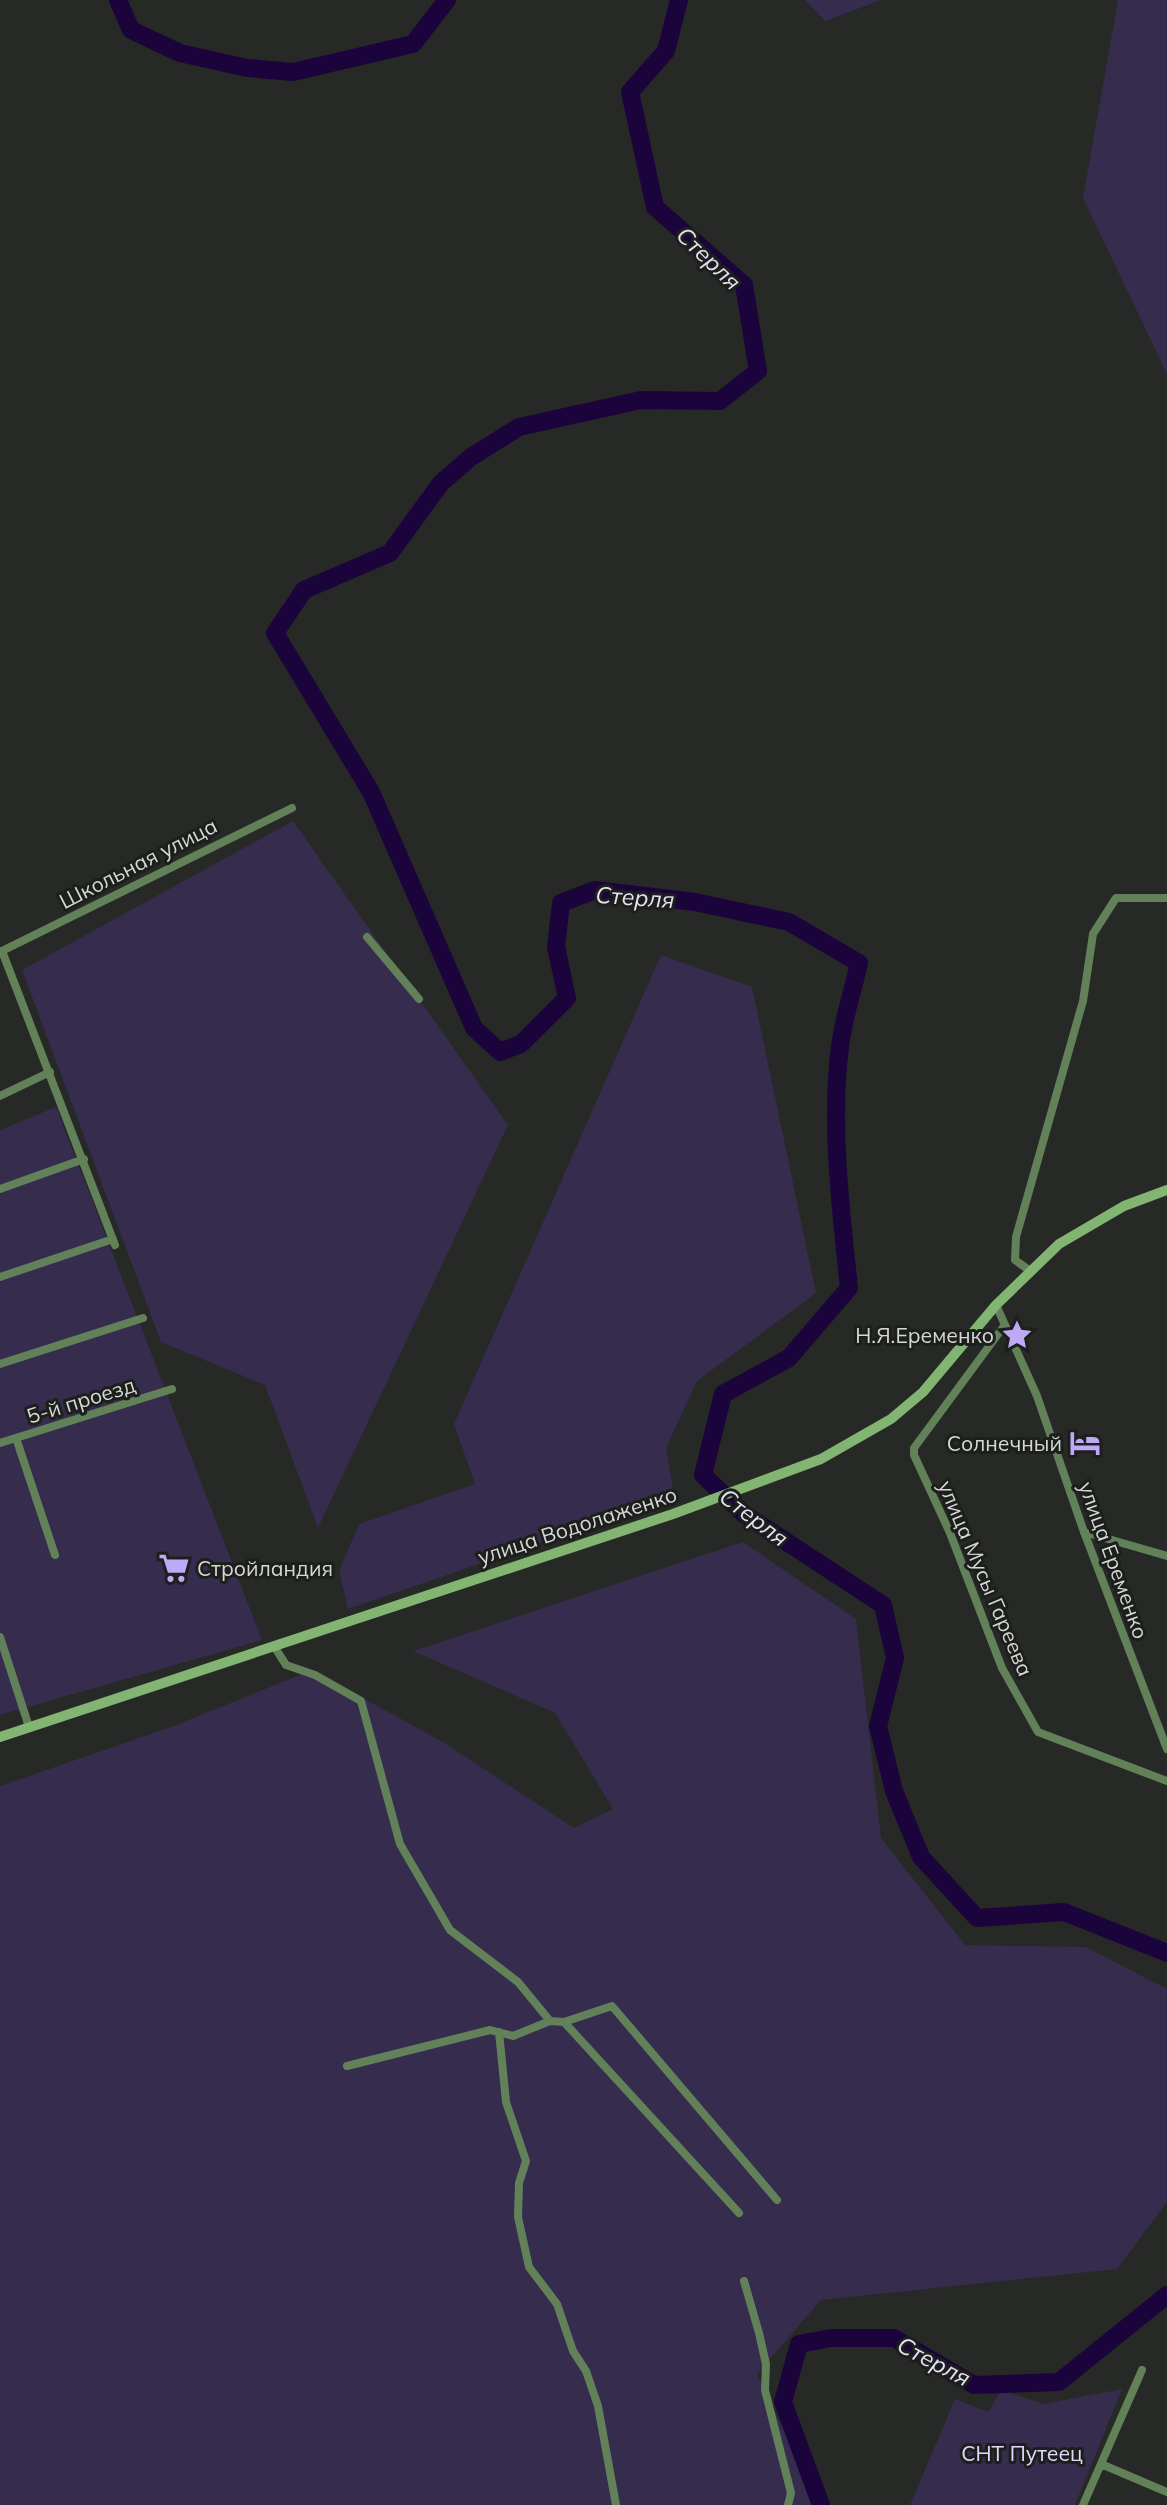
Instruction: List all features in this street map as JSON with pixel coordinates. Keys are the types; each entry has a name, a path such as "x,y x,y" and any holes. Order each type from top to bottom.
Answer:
{"main road":[{"name":"улица Водолаженко","path":"0,1737 673,1514 848,1446 891,1419 923,1392 1029,1270 1077,1231 1124,1206 1167,1190"}],"street":[{"name":"Школьная улица","path":"1,951 292,808"},
{"path":"1029,1270 1015,1260 1016,1237 1083,1001 1093,934 1116,898 1167,898"},
{"path":"367,937 419,999"},
{"path":"0,1277 114,1242 1,951"},
{"path":"0,1096 50,1072"},
{"path":"0,1189 84,1159"},
{"name":"улица Еременко","path":"996,1305 1037,1396 1084,1532 1167,1749"},
{"path":"0,1364 143,1318"},
{"name":"улица Мусы Гареева","path":"1004,1326 914,1448 914,1455 950,1533 1002,1668 1038,1732 1167,1781"},
{"name":"5-й проезд","path":"0,1443 172,1389"},
{"path":"16,1438 55,1555"},
{"path":"1084,1532 1167,1556"},
{"path":"0,1637 29,1727"},
{"path":"274,1646 286,1665 315,1675 361,1701 400,1844 450,1930 518,1982 550,2021"},
{"path":"347,2066 490,2030 513,2036 550,2021 564,2022 612,2006 777,2200"},
{"path":"564,2022 739,2213"},
{"path":"499,2032 506,2102 526,2161 519,2183 518,2217 530,2267 558,2304 573,2351 586,2371 598,2406 616,2505"},
{"path":"744,2281 766,2364 765,2390 791,2493 788,2505"},
{"path":"1083,2505 1142,2370"},
{"path":"1101,2465 1167,2492"}],"green space":[{"path":"805,0 881,0 825,21"},
{"path":"1118,0 1167,0 1167,374 1083,198"},
{"path":"293,821 508,1125 318,1528 265,1385 161,1342 22,970"},
{"path":"661,955 752,987 816,1293 697,1381 666,1448 674,1497 348,1609 339,1571 359,1524 475,1484 454,1424"},
{"path":"56,1107 262,1640 0,1715 0,1130"},
{"path":"743,1542 856,1619 881,1838 965,1945 1086,1947 1167,1989 1167,2202 1117,2269 821,2300 757,2374 819,2505 0,2505 0,1786 171,1727 312,1670 443,1742 574,1828 613,1809 555,1713 413,1651"},
{"name":"СНТ Путеец","path":"1122,2389 1075,2505 910,2505 955,2399 988,2412 1001,2390 1043,2404"}],"waterway":[{"name":"Стерля","path":"118,0 131,30 180,53 247,68 293,72 413,44 447,0"},
{"name":"Стерля","path":"679,0 666,51 630,92 655,207 744,285 758,371 720,401 641,400 519,427 471,457 441,483 390,553 304,590 275,633 371,792 474,1028 500,1052 521,1044 567,998 556,947 561,903 595,890 695,902 789,922 859,963 841,1036 836,1106 838,1168 849,1288 789,1358 723,1394 703,1475 744,1514 883,1605 895,1658 878,1726 894,1791 921,1857 977,1918 1064,1912 1167,1953"},
{"name":"Стерля","path":"821,2505 783,2402 799,2344 831,2338 894,2338 974,2385 1059,2382 1167,2295"}],"place":[{"name":"Н.Я.Еременко","path":"1017,1335"},
{"name":"Солнечный","path":"1085,1443"},
{"name":"Стройландия","path":"174,1568"}]}
